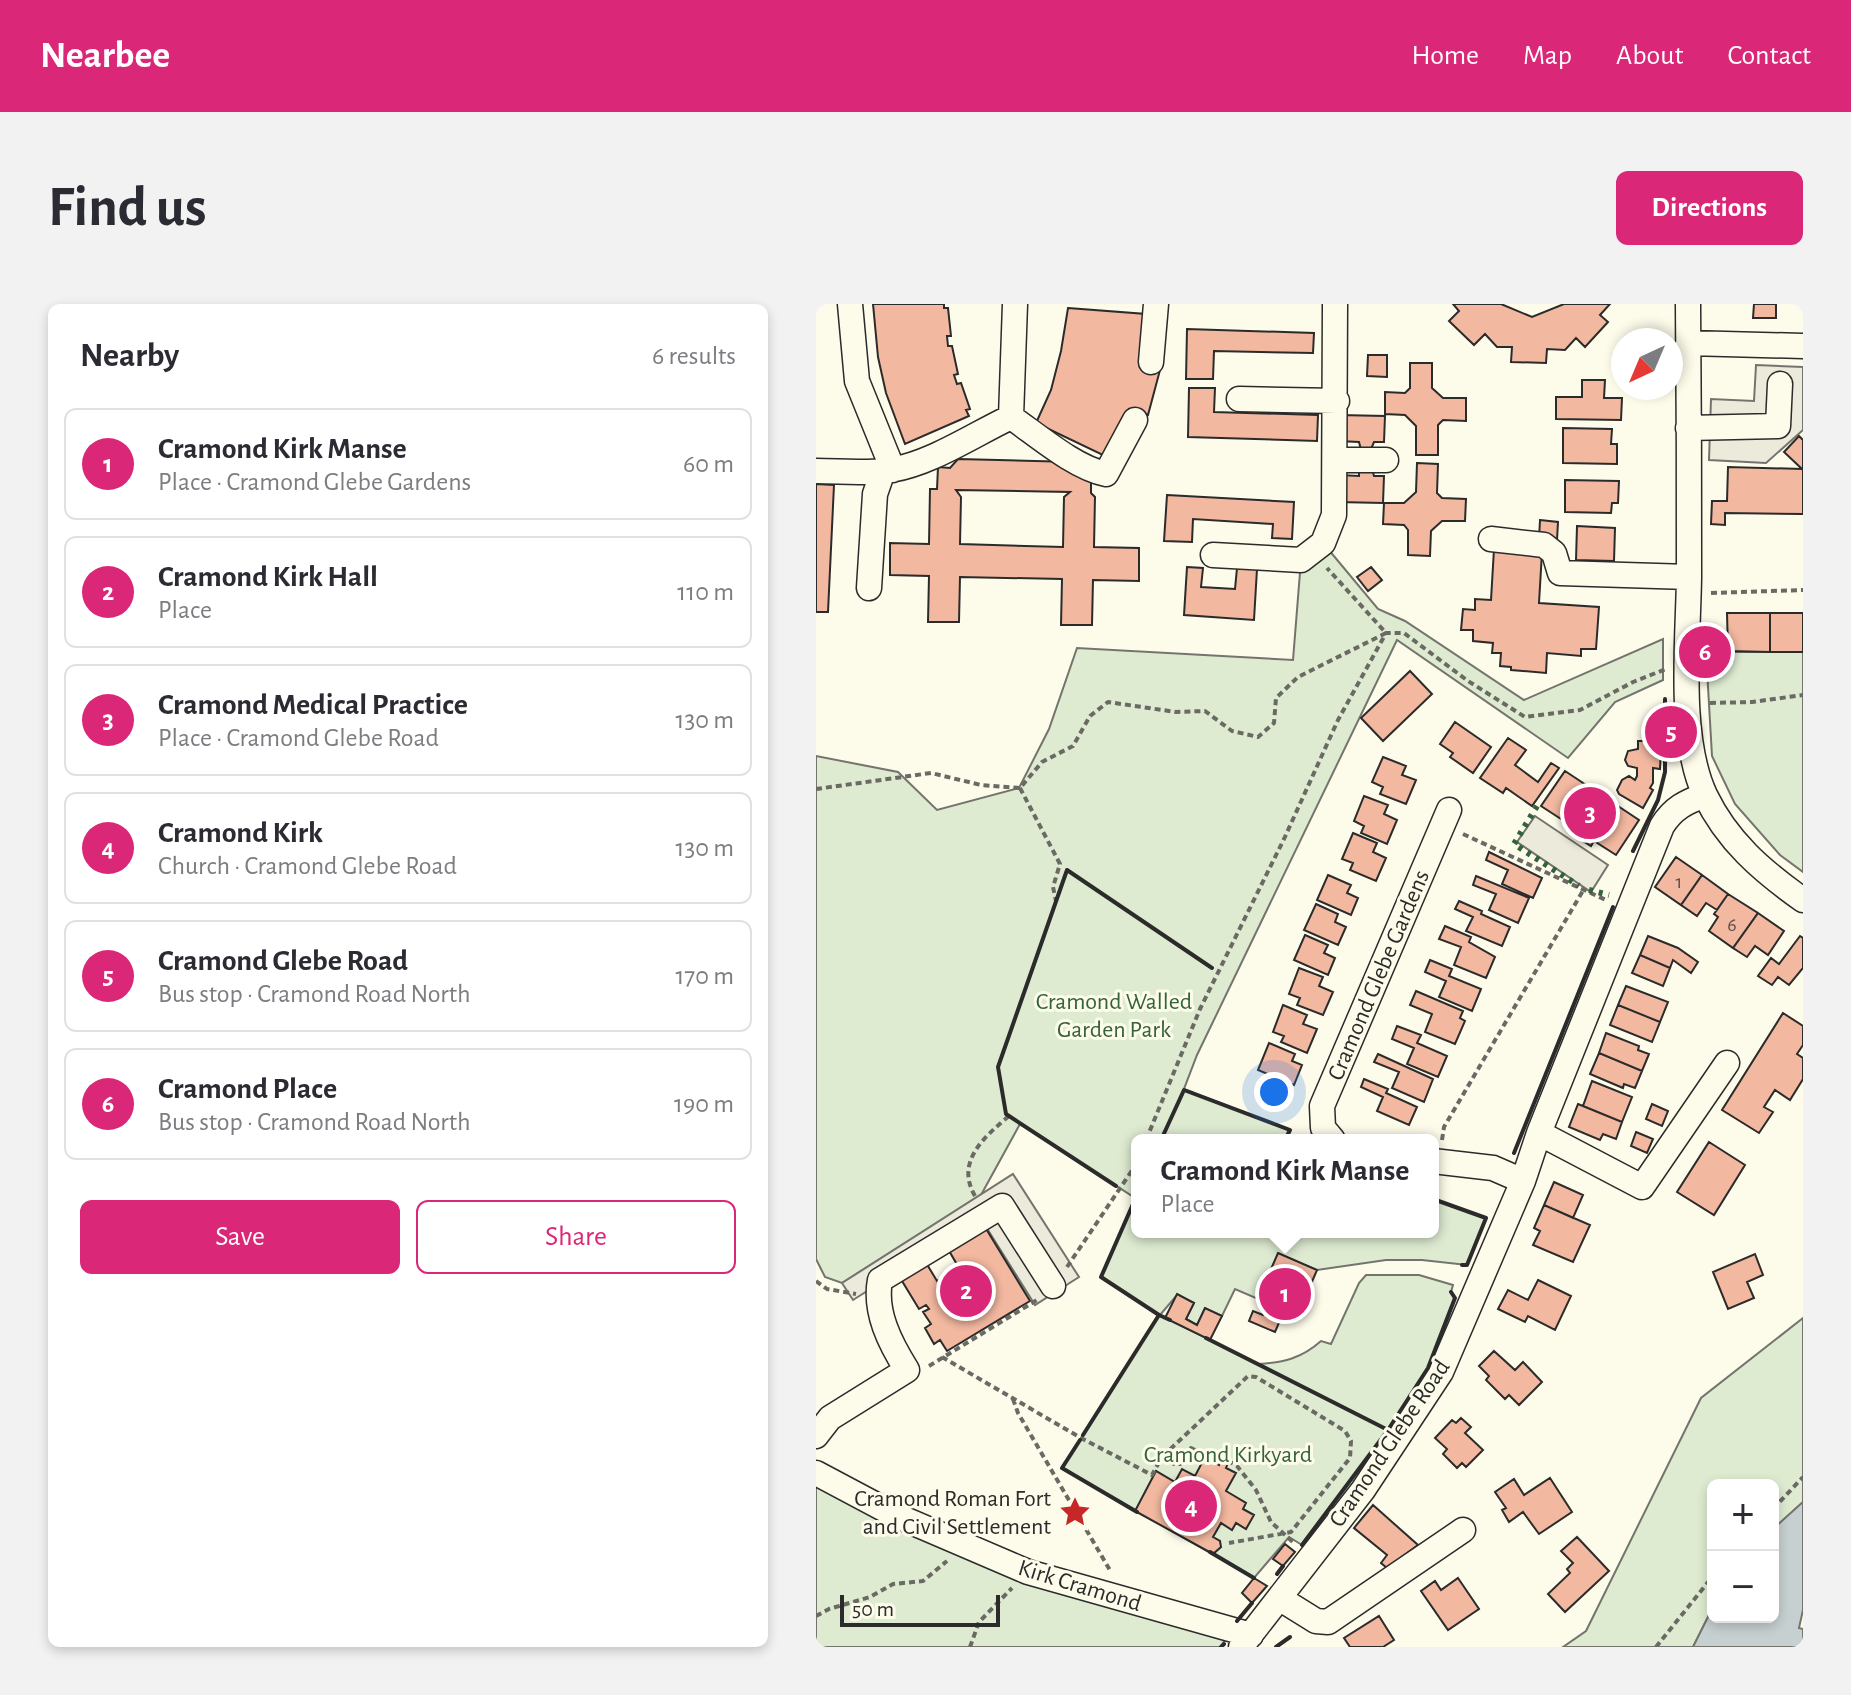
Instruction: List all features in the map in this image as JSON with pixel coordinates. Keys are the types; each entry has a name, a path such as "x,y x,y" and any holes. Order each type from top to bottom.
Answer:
{"street":[{"path":"850,304 857,381 888,470 875,494 869,588"},
{"path":"1011,417 1015,304"},
{"path":"1151,362 1156,304"},
{"path":"1213,555 1301,560 1323,543 1334,515 1337,401 1335,304"},
{"path":"1688,304 1688,661 1693,753 1705,795 1724,829 1746,856 1803,900"},
{"path":"1688,343 1803,346"},
{"path":"1688,428 1778,426 1780,384"},
{"path":"1239,399 1337,401"},
{"path":"816,471 888,470 932,456 1011,417"},
{"path":"1011,417 1097,472 1106,474 1135,420"},
{"path":"1335,460 1386,460"},
{"path":"1491,539 1544,545 1554,553 1560,573 1689,585"},
{"name":"Cramond Glebe Road","path":"1246,1641 1363,1490 1441,1372 1523,1181 1539,1133 1662,826 1669,814 1680,805 1705,795"},
{"name":"Cramond Glebe Gardens","path":"1328,1134 1323,1128 1322,1106 1446,817"},
{"path":"1539,1133 1642,1187 1727,1063"},
{"path":"1439,1162 1493,1168 1523,1181"},
{"path":"816,1436 830,1418 907,1370 890,1341 877,1297 880,1280 1002,1206 1053,1286"},
{"name":"Kirk Cramond","path":"820,1470 895,1515 1028,1572 1127,1599 1246,1641"},
{"path":"1279,1598 1316,1621 1328,1622 1463,1530"}],"path":[{"path":"1312,551 1386,633"},
{"path":"1689,585 1803,590"},
{"path":"1148,1134 1200,1009 1284,839 1338,720 1386,633"},
{"path":"1020,788 1042,762 1073,746 1090,716 1108,702 1176,712 1205,711 1232,731 1258,737 1274,723 1276,698 1298,677 1386,633 1404,633 1468,681 1525,717 1580,710 1633,682 1688,661"},
{"path":"1689,703 1752,702 1803,695"},
{"path":"816,789 931,773 981,785 1020,788"},
{"path":"1020,788 1060,864 1053,887 1056,901"},
{"path":"1446,817 1629,910"},
{"path":"1439,1149 1444,1127 1584,889"},
{"path":"987,1215 970,1187 967,1169 974,1151 988,1133 1009,1116"},
{"path":"907,1370 918,1365 926,1367 1034,1303 1053,1286 1131,1172"},
{"path":"816,1281 827,1289 850,1295 878,1292"},
{"path":"942,1357 1152,1475 1162,1457 1248,1376 1256,1377 1341,1427 1351,1441 1350,1458 1294,1528 1283,1535 1229,1543"},
{"path":"1012,1397 1018,1413 1127,1599"},
{"path":"1162,1457 1180,1464 1191,1448 1232,1462 1256,1490 1265,1513 1283,1535 1312,1556"},
{"path":"1779,1503 1803,1477"},
{"path":"816,1616 870,1597 893,1584 923,1581 966,1545"},
{"path":"970,1647 979,1622 1028,1572"},
{"path":"1656,1647 1707,1583"}],"green space":[{"name":"Cramond Walled Garden Park","path":"1323,543 1378,609 1405,621 1524,700 1663,639 1663,680 1615,702 1568,758 1397,640 1197,1055 1184,1089 1290,1130 1288,1134 1131,1134 1131,1195 1020,1124 981,1195 842,1283 825,1277 816,1259 816,756 898,772 937,810 1019,788 1049,729 1077,648 1293,660 1301,560"},
{"path":"1706,652 1803,652 1803,872 1780,855 1735,804 1712,756"},
{"name":"Cramond Kirkyard","path":"1439,1201 1486,1218 1467,1265 1386,1260 1317,1270 1278,1254 1258,1299 1235,1289 1222,1316 1205,1308 1197,1325 1186,1319 1194,1303 1177,1295 1160,1315 1258,1364 1284,1361 1321,1341 1331,1344 1359,1283 1366,1275 1419,1275 1453,1285 1451,1292 1455,1298 1428,1368 1388,1430 1302,1545 1289,1537 1254,1578 1062,1468 1159,1315 1101,1277 1131,1207 1131,1238 1439,1238"},
{"path":"1803,1318 1803,1502 1779,1524 1779,1479 1707,1479 1707,1619 1693,1647 1563,1647 1586,1631 1701,1398"},
{"path":"816,1483 1227,1636 1221,1647 816,1647"}],"shaded area":[{"path":"1756,365 1803,367 1803,430 1766,463 1709,460 1711,399 1754,401"},
{"path":"1535,816 1608,865 1591,892 1517,842"},
{"path":"1013,1174 1079,1277 1035,1305 981,1219 853,1300 842,1283"},
{"path":"1803,1502 1803,1610 1799,1628 1803,1629 1803,1647 1693,1647 1707,1619 1707,1623 1779,1623 1779,1524"}],"building":[{"path":"873,304 944,304 944,308 948,308 951,336 947,336 948,346 952,346 958,374 954,375 957,384 961,383 970,409 966,410 969,416 905,444 886,393 878,357"},
{"path":"1453,304 1501,304 1532,317 1564,304 1610,304 1600,315 1608,322 1585,347 1576,338 1565,350 1547,349 1546,363 1511,362 1512,347 1497,347 1485,334 1474,345 1449,321 1459,311"},
{"path":"1754,304 1776,304 1776,318 1753,318"},
{"path":"1068,308 1146,314 1140,366 1160,370 1148,415 1129,409 1107,457 1036,423 1051,390"},
{"path":"1187,329 1314,333 1313,353 1214,351 1213,379 1186,379"},
{"path":"1368,355 1387,355 1387,377 1367,376"},
{"path":"1410,363 1432,363 1432,388 1443,398 1466,398 1466,421 1443,420 1438,425 1438,455 1416,455 1416,426 1405,415 1385,414 1385,392 1405,393 1410,388"},
{"path":"1582,380 1605,380 1604,398 1622,400 1621,420 1556,419 1556,397 1582,397"},
{"path":"1189,388 1215,388 1214,412 1318,415 1317,441 1188,437"},
{"path":"1339,415 1385,416 1384,442 1374,442 1371,449 1361,450 1359,442 1338,441"},
{"path":"1563,428 1612,429 1611,444 1617,444 1617,464 1563,463"},
{"path":"1799,436 1803,440 1803,514 1725,513 1725,525 1711,524 1712,501 1727,501 1728,467 1802,469 1784,452"},
{"path":"958,459 1073,462 1091,471 1091,493 1095,497 1094,547 1139,548 1139,581 1093,580 1092,625 1061,625 1062,579 960,577 959,622 928,622 929,576 890,575 890,543 929,544 930,489 937,489 938,467 950,468","holes":["956,490 1070,492 1064,497 1063,547 960,544 961,497"]},
{"path":"1417,463 1438,464 1437,493 1442,498 1466,499 1465,521 1442,521 1431,531 1430,556 1408,555 1408,530 1404,525 1383,524 1384,503 1404,503 1416,492"},
{"path":"1372,469 1374,476 1384,476 1383,503 1338,502 1339,475 1359,476 1359,471"},
{"path":"1565,480 1619,481 1618,503 1612,503 1611,513 1565,512"},
{"path":"816,484 834,485 828,612 816,612"},
{"path":"1167,495 1294,502 1292,539 1272,538 1273,524 1193,519 1192,542 1164,541"},
{"path":"1540,520 1558,522 1557,540 1539,539"},
{"path":"1577,526 1615,528 1614,561 1576,560"},
{"path":"1494,549 1542,552 1539,603 1599,607 1596,649 1581,649 1581,656 1547,653 1546,673 1511,670 1511,667 1500,666 1501,653 1492,653 1493,643 1473,641 1473,630 1461,630 1463,609 1475,610 1475,599 1491,600"},
{"path":"1187,567 1203,568 1201,587 1235,589 1237,568 1257,569 1254,620 1184,615"},
{"path":"1371,567 1382,580 1368,591 1357,577"},
{"path":"1727,613 1770,613 1770,652 1728,651"},
{"path":"1770,613 1803,613 1803,652 1770,652"},
{"path":"1410,671 1432,694 1383,741 1361,718"},
{"path":"1455,722 1491,747 1473,773 1450,757 1453,753 1440,744"},
{"path":"1508,738 1526,750 1515,765 1538,782 1551,763 1559,768 1532,806 1506,788 1503,793 1480,778"},
{"path":"1638,741 1654,741 1654,749 1661,750 1660,769 1653,768 1650,788 1653,790 1643,808 1617,790 1622,780 1629,776 1635,780 1637,776 1637,768 1628,766 1625,760 1628,751 1638,749"},
{"path":"1383,757 1406,766 1402,775 1416,780 1406,804 1380,794 1383,787 1372,782"},
{"path":"1565,771 1639,820 1616,855 1594,841 1591,846 1578,838 1581,832 1541,806"},
{"path":"1364,796 1388,805 1384,814 1397,820 1387,844 1361,833 1364,826 1354,821"},
{"path":"1353,833 1377,843 1373,852 1386,858 1376,881 1350,870 1353,863 1342,859"},
{"path":"1489,852 1542,878 1533,898 1502,884 1508,870 1486,860"},
{"path":"1676,857 1702,875 1681,905 1655,887"},
{"path":"1328,875 1351,885 1347,893 1358,898 1351,915 1317,900"},
{"path":"1702,875 1728,894 1717,910 1706,903 1697,916 1681,905"},
{"path":"1476,876 1529,898 1518,923 1489,910 1496,894 1473,885"},
{"path":"1728,894 1758,913 1733,948 1709,931 1718,917 1714,914"},
{"path":"1459,901 1510,927 1502,946 1466,931 1473,917 1455,909"},
{"path":"1316,904 1338,914 1335,922 1346,927 1338,945 1304,930"},
{"path":"1758,913 1784,931 1768,955 1755,946 1747,957 1733,948"},
{"path":"1445,926 1471,937 1469,942 1495,957 1486,978 1454,965 1461,947 1439,939"},
{"path":"1305,935 1328,945 1324,953 1335,958 1328,975 1294,960"},
{"path":"1648,936 1678,948 1698,962 1691,973 1673,960 1670,968 1640,955"},
{"path":"1800,936 1803,938 1803,968 1789,985 1778,977 1772,985 1758,976 1771,958 1779,964"},
{"path":"1640,955 1670,968 1663,986 1632,973"},
{"path":"1430,960 1452,969 1449,976 1481,989 1472,1011 1439,997 1446,981 1425,972"},
{"path":"1299,968 1323,977 1319,986 1333,992 1323,1015 1297,1005 1300,998 1289,994"},
{"path":"1626,986 1668,1002 1660,1022 1618,1005"},
{"path":"1416,991 1463,1011 1460,1018 1465,1021 1455,1044 1425,1032 1432,1014 1410,1005"},
{"path":"1283,1005 1307,1015 1303,1024 1317,1029 1307,1053 1281,1042 1284,1036 1273,1032"},
{"path":"1618,1005 1660,1022 1652,1042 1610,1025"},
{"path":"1783,1013 1803,1026 1803,1045 1797,1054 1803,1058 1803,1079 1790,1100 1775,1090 1764,1107 1773,1112 1759,1133 1722,1110"},
{"path":"1397,1026 1421,1035 1417,1043 1447,1056 1438,1077 1407,1064 1414,1048 1392,1039"},
{"path":"1606,1033 1639,1046 1638,1050 1649,1054 1642,1071 1599,1053"},
{"path":"1269,1043 1295,1054 1292,1061 1302,1065 1294,1085 1258,1070"},
{"path":"1599,1053 1642,1071 1635,1088 1624,1084 1623,1088 1590,1074"},
{"path":"1378,1054 1433,1079 1424,1102 1392,1088 1399,1072 1374,1062"},
{"path":"1364,1079 1417,1107 1409,1125 1377,1111 1383,1097 1361,1087"},
{"path":"1592,1081 1632,1097 1622,1122 1583,1106"},
{"path":"1578,1104 1622,1122 1616,1139 1603,1134 1600,1140 1569,1127"},
{"path":"1652,1104 1668,1111 1662,1126 1646,1119"},
{"path":"1636,1132 1653,1139 1647,1153 1631,1146"},
{"path":"1709,1142 1745,1165 1714,1215 1677,1192"},
{"path":"1554,1182 1583,1195 1573,1218 1544,1205"},
{"path":"1544,1205 1590,1225 1573,1262 1533,1245 1540,1231 1534,1228"},
{"path":"985,1227 1030,1301 947,1351 940,1340 934,1344 925,1328 931,1324 923,1312 929,1309 926,1305 919,1309 899,1276 925,1261 937,1281 959,1268 948,1249"},
{"path":"1278,1253 1317,1270 1307,1301 1300,1298 1293,1313 1285,1309 1275,1332 1249,1321 1253,1311 1263,1315 1268,1303 1258,1299"},
{"path":"1755,1254 1763,1275 1747,1282 1754,1298 1728,1309 1713,1272"},
{"path":"1538,1280 1571,1296 1555,1330 1528,1316 1525,1322 1498,1309 1508,1290 1528,1300"},
{"path":"1177,1294 1194,1303 1186,1319 1197,1325 1205,1308 1222,1316 1210,1340 1165,1318"},
{"path":"1494,1351 1515,1370 1523,1362 1542,1382 1519,1405 1509,1395 1505,1399 1486,1380 1489,1376 1479,1366"},
{"path":"1461,1418 1471,1427 1465,1433 1483,1450 1466,1467 1462,1463 1457,1468 1443,1454 1447,1449 1435,1438 1452,1420 1456,1423"},
{"path":"1205,1457 1219,1465 1221,1460 1228,1463 1226,1468 1236,1473 1226,1491 1246,1503 1243,1509 1254,1515 1246,1529 1236,1523 1232,1530 1221,1523 1213,1537 1220,1541 1221,1547 1213,1554 1135,1511 1156,1471 1175,1482 1182,1469 1195,1476"},
{"path":"1550,1478 1572,1512 1539,1534 1523,1512 1509,1522 1502,1510 1506,1508 1495,1492 1514,1479 1524,1495"},
{"path":"1373,1505 1418,1545 1387,1568 1381,1563 1387,1555 1354,1528"},
{"path":"1577,1537 1609,1571 1565,1612 1548,1594 1570,1573 1567,1569 1573,1563 1561,1551"},
{"path":"1285,1544 1295,1552 1283,1566 1273,1559"},
{"path":"1254,1578 1267,1586 1252,1603 1242,1593"},
{"path":"1458,1578 1479,1609 1448,1630 1421,1591 1435,1581 1441,1590"},
{"path":"1379,1616 1394,1640 1383,1647 1350,1647 1344,1638"}],"hedge":[{"path":"1537,806 1514,844 1579,886"},
{"path":"1589,890 1609,895"}],"wall":[{"path":"1633,851 1658,800 1665,772 1665,699"},
{"path":"1116,1186 1006,1114 998,1067 1067,870 1212,968"},
{"path":"1514,1153 1613,907"},
{"path":"1164,1134 1184,1090 1290,1130 1288,1134"},
{"path":"1439,1201 1486,1218 1467,1265 1462,1265"},
{"path":"1131,1209 1101,1277 1159,1315"},
{"path":"1302,1545 1388,1430 1428,1368 1455,1298 1451,1292"},
{"path":"1083,1435 1159,1315 1170,1320"},
{"path":"1206,1338 1388,1430"},
{"path":"1080,1440 1062,1468 1137,1512"},
{"path":"1210,1552 1254,1578"},
{"path":"1277,1574 1283,1566"},
{"path":"1237,1621 1252,1603"},
{"path":"1276,1647 1290,1637"},
{"path":"1221,1647 1224,1644"}],"place":[{"name":"Cramond Place","path":"1705,652"},
{"name":"Cramond Glebe Road","path":"1671,732"},
{"name":"Cramond Medical Practice","path":"1590,813"},
{"name":"Cramond Kirk Hall","path":"966,1291"},
{"name":"Cramond Kirk Manse","path":"1285,1294"},
{"name":"Cramond Kirk","path":"1191,1506"},
{"name":"Cramond Roman Fort and Civil Settlement","path":"1075,1512"}]}
